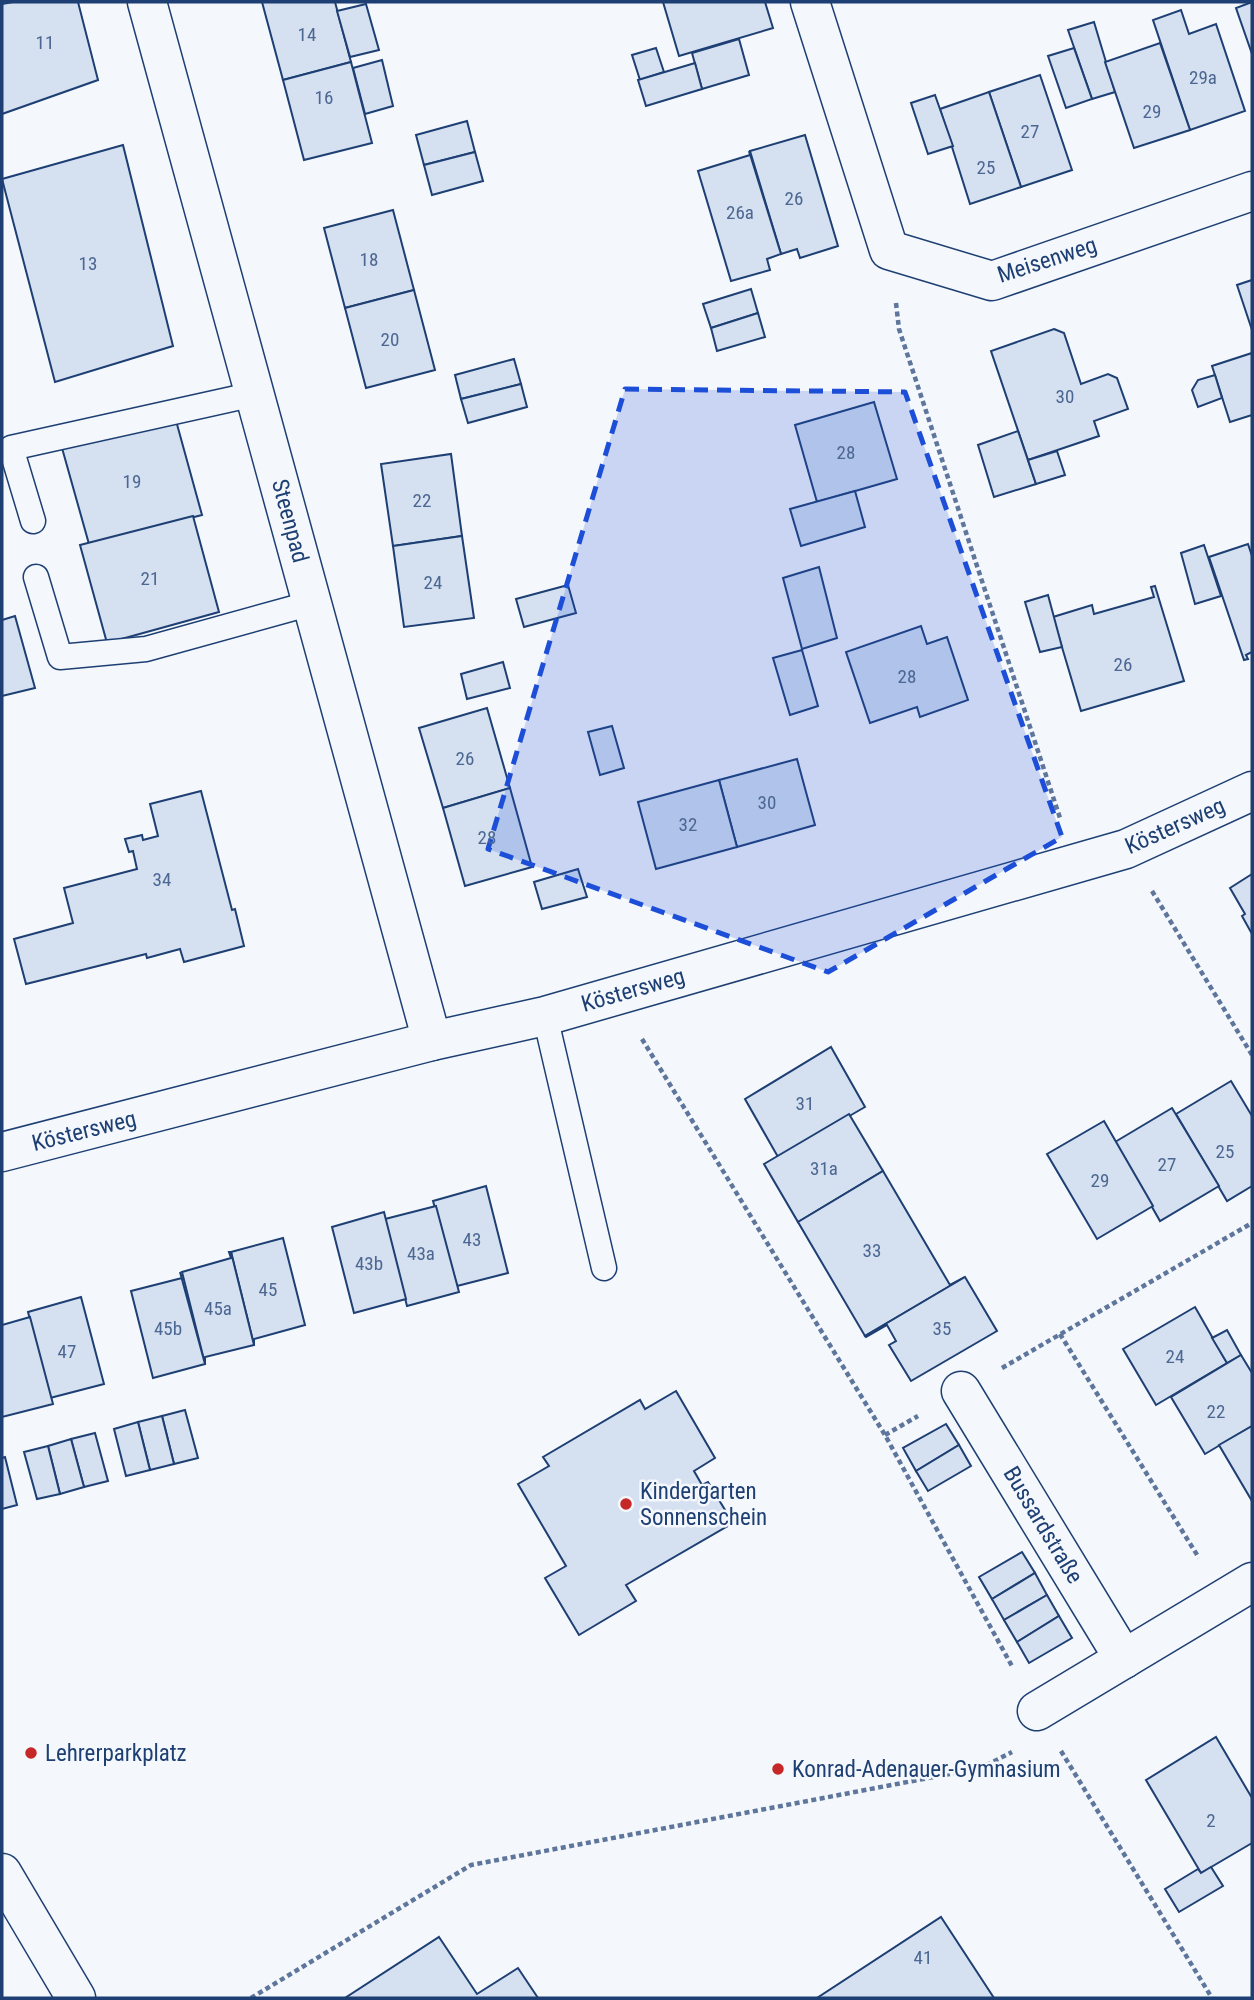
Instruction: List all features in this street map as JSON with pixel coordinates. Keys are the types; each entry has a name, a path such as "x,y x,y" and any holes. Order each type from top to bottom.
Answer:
{"street":[{"name":"Steenpad","path":"147,2 432,1041"},
{"path":"810,2 889,250"},
{"name":"Meisenweg","path":"889,250 992,281 1252,191"},
{"name":"Köstersweg","path":"2,1152 432,1041 545,1016 1126,849 1252,791"},
{"name":"Bussardstraße","path":"961,1391 1124,1659"},
{"path":"1044,1722 1124,1659 1238,1590"},
{"path":"2,1873 76,1998"}],"lane":[{"path":"33,522 11,448 255,394"},
{"path":"36,577 60,657 146,649 312,603"},
{"path":"545,1016 604,1268"}],"path":[{"path":"889,250 899,329 1075,862"},
{"path":"1126,849 1252,1055"},
{"path":"615,995 885,1435 1044,1722 1212,1998"},
{"path":"885,1435 1252,1223"},
{"path":"1060,1334 1238,1590"},
{"path":"251,1998 471,1865 981,1768 1044,1722"}],"highlighted area":[{"path":"625,389 905,392 1062,837 828,972 488,849"}],"building":[{"path":"78,2 98,80 2,114 2,4"},
{"path":"262,2 335,2 351,62 283,80"},
{"path":"663,2 765,2 773,28 679,56"},
{"path":"1252,2 1252,54 1236,8"},
{"path":"366,4 379,50 350,57 337,11"},
{"path":"1181,10 1189,34 1216,24 1245,111 1190,130 1153,20"},
{"path":"1094,22 1115,92 1092,99 1068,30"},
{"path":"739,39 749,75 702,89 692,53"},
{"path":"1160,43 1190,130 1134,148 1105,62"},
{"path":"656,48 664,72 640,80 632,55"},
{"path":"1074,48 1092,99 1066,108 1048,56"},
{"path":"382,60 393,106 365,114 353,68"},
{"path":"351,62 372,143 304,160 283,80"},
{"path":"695,63 702,89 646,106 638,80"},
{"path":"1040,75 1072,170 1021,187 989,92"},
{"path":"989,92 1021,187 970,204 940,109"},
{"path":"935,95 953,146 928,154 911,103"},
{"path":"467,121 475,152 424,165 416,135"},
{"path":"805,135 838,246 800,258 797,249 781,254 750,151"},
{"path":"123,145 173,346 55,382 2,179"},
{"path":"749,151 781,254 767,259 770,270 731,281 698,171 750,155"},
{"path":"475,152 483,181 432,195 424,165"},
{"path":"393,210 414,290 345,308 324,228"},
{"path":"1252,280 1252,330 1237,285"},
{"path":"751,289 758,313 711,328 703,304"},
{"path":"414,290 435,370 366,388 345,308"},
{"path":"758,313 765,337 717,351 711,328"},
{"path":"1054,329 1064,333 1081,384 1108,374 1117,378 1128,409 1094,421 1099,436 1028,460 991,351"},
{"path":"1252,353 1252,415 1230,422 1212,366"},
{"path":"514,359 521,384 461,399 455,375"},
{"path":"1215,375 1222,398 1198,407 1192,390 1198,380"},
{"path":"521,384 527,407 468,423 461,399"},
{"path":"874,402 897,479 817,502 795,425"},
{"path":"175,417 202,515 89,544 62,448"},
{"path":"1018,431 1036,484 994,497 978,445"},
{"path":"1057,451 1065,475 1036,484 1028,460"},
{"path":"451,454 462,536 393,546 381,464"},
{"path":"855,491 865,527 801,546 790,509"},
{"path":"193,516 219,612 107,643 80,545"},
{"path":"462,536 474,618 404,627 393,546"},
{"path":"1248,544 1252,556 1252,652 1246,655 1248,659 1244,660 1209,557"},
{"path":"1204,545 1221,596 1195,604 1181,553"},
{"path":"819,567 837,638 802,649 783,578"},
{"path":"568,585 576,613 524,627 516,599"},
{"path":"1155,586 1184,681 1081,711 1053,617 1092,605 1094,614 1154,597 1151,587"},
{"path":"1048,595 1062,647 1040,652 1025,602"},
{"path":"15,616 35,688 2,696 2,620"},
{"path":"921,626 927,644 947,637 968,700 920,717 917,707 870,723 846,652"},
{"path":"802,650 818,706 790,715 773,658"},
{"path":"503,662 510,688 467,699 461,674"},
{"path":"487,708 510,788 443,808 419,728"},
{"path":"612,726 624,768 600,775 588,732"},
{"path":"797,759 815,825 737,847 719,780"},
{"path":"719,780 737,847 656,869 638,802"},
{"path":"510,788 532,867 465,886 443,808"},
{"path":"201,791 244,946 184,962 180,949 147,958 146,954 26,984 14,939 73,923 64,888 137,869 133,851 129,852 125,839 142,835 143,840 158,836 150,804"},
{"path":"578,869 587,897 542,909 534,882"},
{"path":"1252,874 1252,934 1242,916 1245,914 1230,888"},
{"path":"831,1047 865,1107 778,1157 745,1099"},
{"path":"1231,1081 1252,1116 1252,1186 1227,1201 1176,1114"},
{"path":"1172,1108 1219,1186 1160,1221 1115,1142"},
{"path":"849,1114 883,1171 798,1222 764,1164"},
{"path":"1104,1121 1153,1206 1097,1239 1047,1154"},
{"path":"883,1171 950,1285 965,1277 865,1336 798,1222"},
{"path":"486,1186 508,1273 457,1286 433,1201"},
{"path":"436,1206 459,1292 407,1306 385,1219"},
{"path":"384,1212 406,1299 354,1313 332,1227"},
{"path":"283,1238 305,1325 254,1339 254,1345 231,1252"},
{"path":"231,1252 254,1345 205,1357 205,1364 182,1272 231,1258"},
{"path":"965,1277 997,1331 911,1381 889,1345 896,1341 887,1325 865,1336"},
{"path":"182,1278 205,1364 153,1378 131,1291"},
{"path":"81,1297 104,1384 50,1398 28,1312"},
{"path":"1195,1307 1227,1363 1156,1405 1123,1349"},
{"path":"30,1317 53,1404 2,1417 2,1325"},
{"path":"1227,1330 1241,1355 1227,1363 1212,1338"},
{"path":"1241,1355 1252,1373 1252,1426 1205,1454 1171,1397"},
{"name":"Kindergarten Sonnenschein","path":"676,1391 715,1458 694,1471 702,1485 708,1482 733,1523 626,1585 636,1601 579,1635 545,1578 566,1566 518,1484 549,1466 543,1457 640,1400 645,1409"},
{"path":"185,1410 198,1458 174,1464 162,1416"},
{"path":"162,1416 174,1464 150,1470 138,1422"},
{"path":"138,1422 150,1470 126,1476 114,1429"},
{"path":"946,1424 959,1445 916,1471 903,1448"},
{"path":"1252,1426 1252,1501 1219,1445"},
{"path":"95,1433 108,1481 84,1487 71,1439"},
{"path":"71,1439 84,1487 60,1494 48,1446"},
{"path":"959,1445 971,1466 928,1491 916,1471"},
{"path":"48,1446 60,1494 37,1499 24,1452"},
{"path":"5,1457 17,1505 2,1509 2,1458"},
{"path":"1022,1552 1035,1573 992,1599 979,1577"},
{"path":"1035,1573 1047,1595 1004,1620 992,1599"},
{"path":"1047,1595 1059,1616 1017,1642 1004,1620"},
{"path":"1059,1616 1072,1638 1029,1663 1017,1642"},
{"path":"1216,1737 1252,1798 1252,1843 1201,1873 1146,1780"},
{"path":"1211,1867 1223,1886 1179,1912 1165,1889 1198,1869 1201,1873"},
{"path":"941,1917 994,1998 817,1998"},
{"path":"439,1937 477,1994 518,1968 538,1998 345,1998"}],"place":[{"name":"Kindergarten Sonnenschein","path":"626,1504"},
{"name":"Lehrerparkplatz","path":"31,1753"},
{"name":"Konrad-Adenauer-Gymnasium","path":"778,1769"}]}
